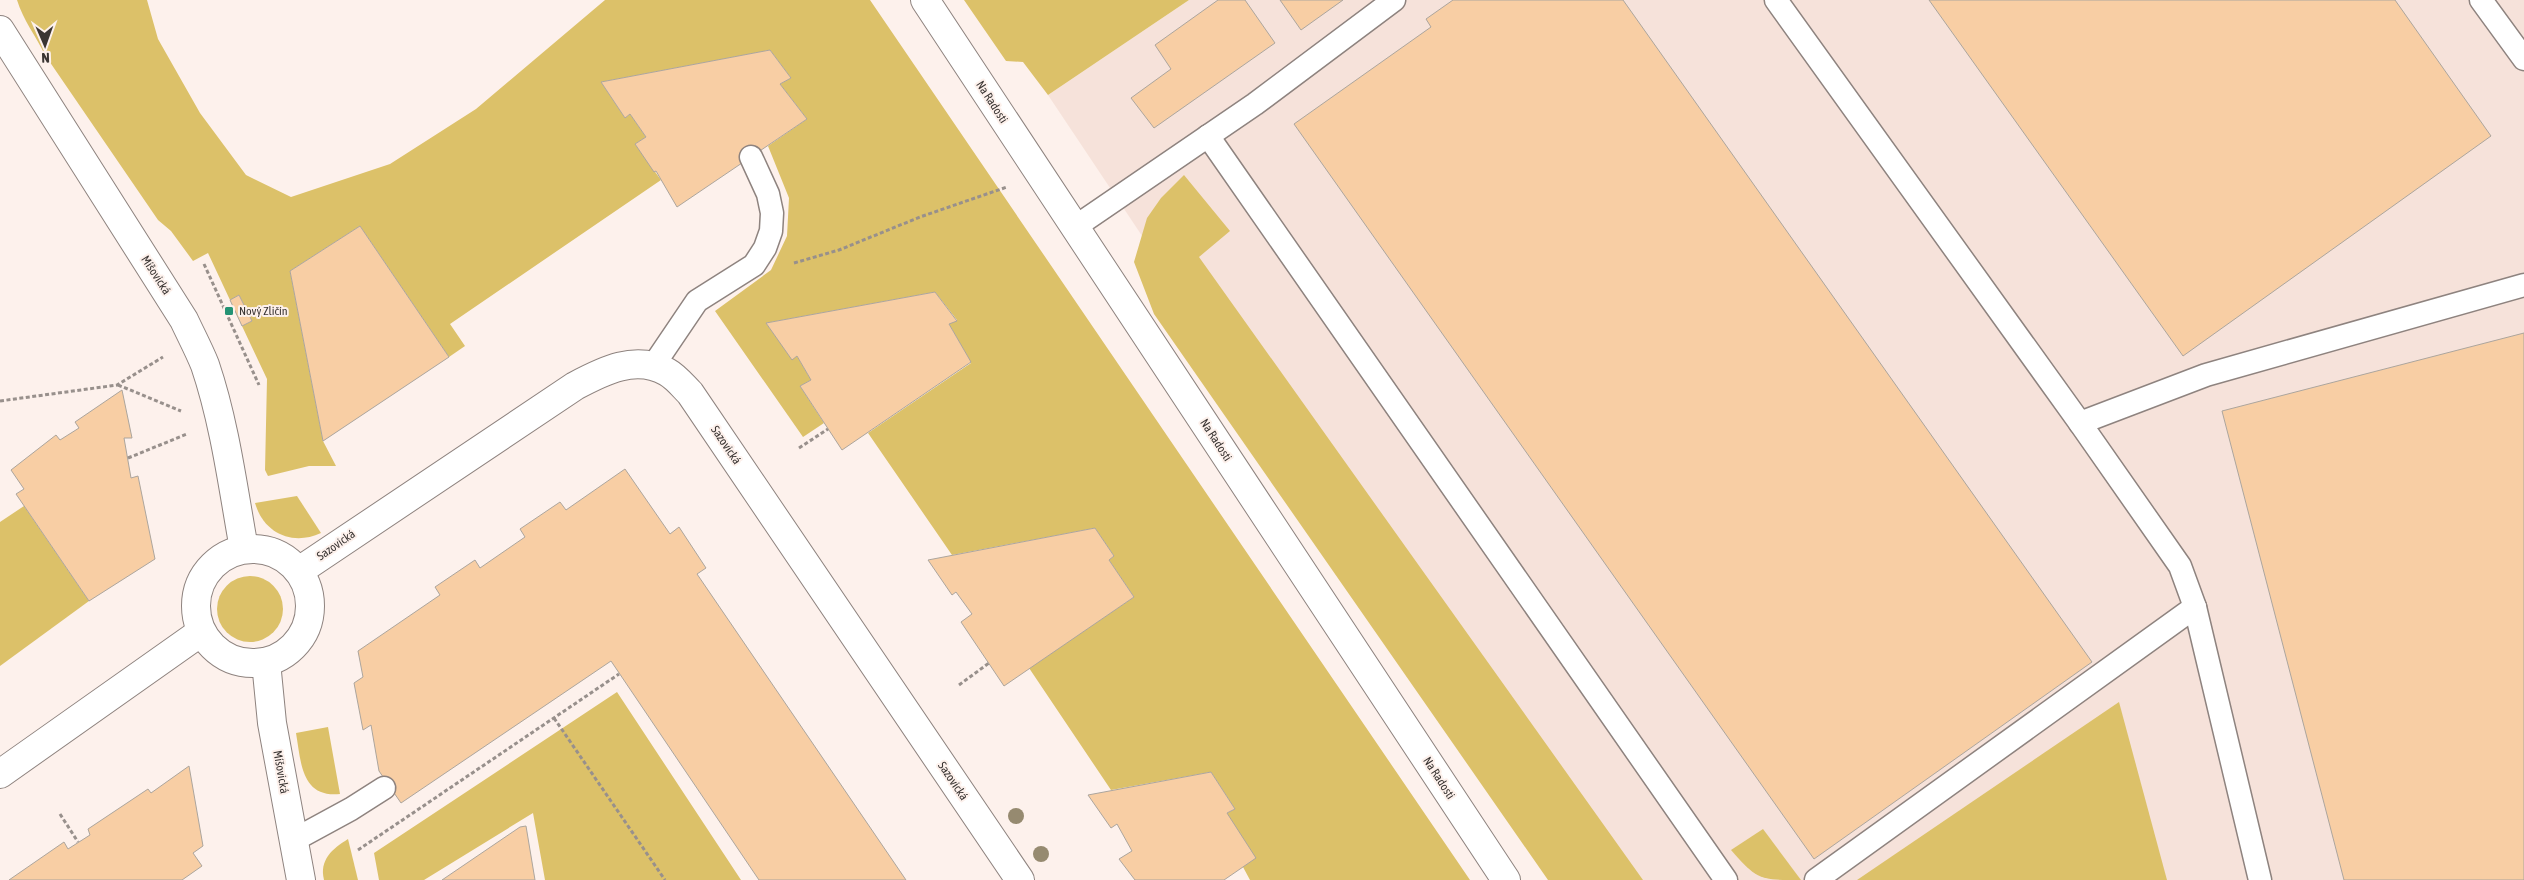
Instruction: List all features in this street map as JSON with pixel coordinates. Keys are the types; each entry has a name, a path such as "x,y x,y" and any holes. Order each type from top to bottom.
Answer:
{"street":[{"name":"Na Radosti","path":"925,0 1506,880"},
{"name":"Míšovická","path":"0,30 184,320 205,365 227,451 244,549"},
{"name":"Sazovická","path":"299,571 575,386 612,367 633,364 653,366 668,372 690,393 1020,880"},
{"path":"260,548 275,552 288,560 299,571 308,588 311,607 308,626 298,642 284,655 266,662 247,663 229,658 213,648 202,632 196,615 196,597 202,580 212,565 227,554 244,549 260,548"},
{"path":"0,774 202,632"},
{"name":"Míšovická","path":"266,662 272,723 301,880"}],"lane":[{"path":"1075,227 1208,136 1394,0"},
{"path":"1776,0 2080,423 2180,566 2195,607 2260,880"},
{"path":"2481,0 2524,59"},
{"path":"1208,136 1726,880"},
{"path":"653,366 697,301 754,265 765,248 771,232 772,213 768,194 751,157"},
{"path":"2080,423 2206,375 2524,285"},
{"path":"1816,880 2195,607"},
{"path":"294,840 351,809 384,788"}],"path":[{"path":"754,265 781,267 840,250 920,217 1041,176"},
{"path":"204,264 259,385"},
{"path":"0,401 117,385 166,355"},
{"path":"117,385 188,413"},
{"path":"799,448 828,428"},
{"path":"128,458 193,431"},
{"path":"959,685 989,663"},
{"path":"358,850 620,674"},
{"path":"554,718 664,880"},
{"path":"60,814 78,842"}],"shaded area":[{"path":"17,0 147,0 158,39 200,113 246,175 291,197 390,164 476,109 605,0 870,0 1470,880 1250,880 1243,867 1227,813 1235,809 1211,772 1111,790 1029,668 1134,597 1109,560 1114,556 1095,528 952,555 868,433 971,363 949,324 957,320 935,292 766,323 792,359 797,356 811,380 800,386 824,423 803,437 715,311 771,270 787,236 789,198 768,146 807,119 780,84 791,78 770,50 601,82 625,118 630,114 646,137 635,144 661,180 450,324 465,346 449,357 360,226 290,271 323,441 336,466 309,466 268,476 265,470 267,379 242,326 252,321 239,295 230,300 208,253 193,261 171,231 158,220 45,55"},
{"path":"964,0 1189,0 1048,95 1023,62 1006,61"},
{"path":"1189,0 2524,0 2524,880 1572,880 1048,95"},
{"path":"1184,175 1230,231 1199,257 1643,880 1548,880 1154,314 1134,262 1147,218 1161,198"},
{"path":"297,496 321,533 300,538 290,537 272,530 259,514 255,503"},
{"path":"24,506 89,601 0,666 0,522"},
{"path":"250,576 263,578 273,586 281,596 283,609 281,622 273,632 263,640 250,642 237,640 227,632 219,622 217,609 219,596 227,586 237,578"},
{"path":"617,692 741,880 545,880 533,813 424,880 379,880 374,853"},
{"path":"2119,702 2167,880 1857,880"},
{"path":"328,727 340,794 327,794 317,790 310,784 302,766 296,733"},
{"path":"1763,829 1801,880 1776,880 1760,876 1747,867 1731,850"},
{"path":"348,839 358,880 324,880 323,867 325,861 332,851"}],"building":[{"path":"1218,0 1245,0 1275,43 1154,128 1131,98 1171,69 1155,45"},
{"path":"1280,0 1343,0 1301,30"},
{"path":"1453,0 1623,0 2092,662 1814,859 1294,124 1431,27 1426,19"},
{"path":"1929,0 2395,0 2491,136 2183,356"},
{"path":"770,50 791,78 780,84 807,119 677,207 656,171 654,172 635,144 646,137 630,114 625,118 601,82"},
{"path":"360,226 449,357 323,441 290,271"},
{"path":"935,292 957,321 949,324 971,362 842,450 800,386 811,380 797,356 792,360 766,323"},
{"path":"239,295 252,321 242,326 230,300"},
{"path":"2524,333 2524,880 2344,880 2222,411"},
{"path":"122,390 132,438 124,438 131,478 138,476 155,559 89,601 16,494 24,489 11,470 56,435 60,440 79,428 75,422"},
{"path":"625,469 670,534 679,527 706,568 697,574 906,880 759,880 611,661 401,803 379,771 371,725 363,730 354,683 363,677 358,651 440,595 435,587 475,560 480,568 525,537 520,529 560,502 566,510"},
{"path":"1095,528 1114,556 1109,560 1134,597 1004,686 961,622 972,614 956,592 952,595 928,560"},
{"path":"189,766 203,846 193,853 202,866 182,880 9,880 64,842 68,849 90,835 88,829 148,789 151,793"},
{"path":"1211,772 1235,809 1227,813 1256,858 1224,880 1135,880 1119,859 1132,851 1117,824 1111,828 1088,795"},
{"path":"526,826 535,880 442,880 520,827"}],"place":[{"name":"Nový Zličín","path":"229,311"}]}
